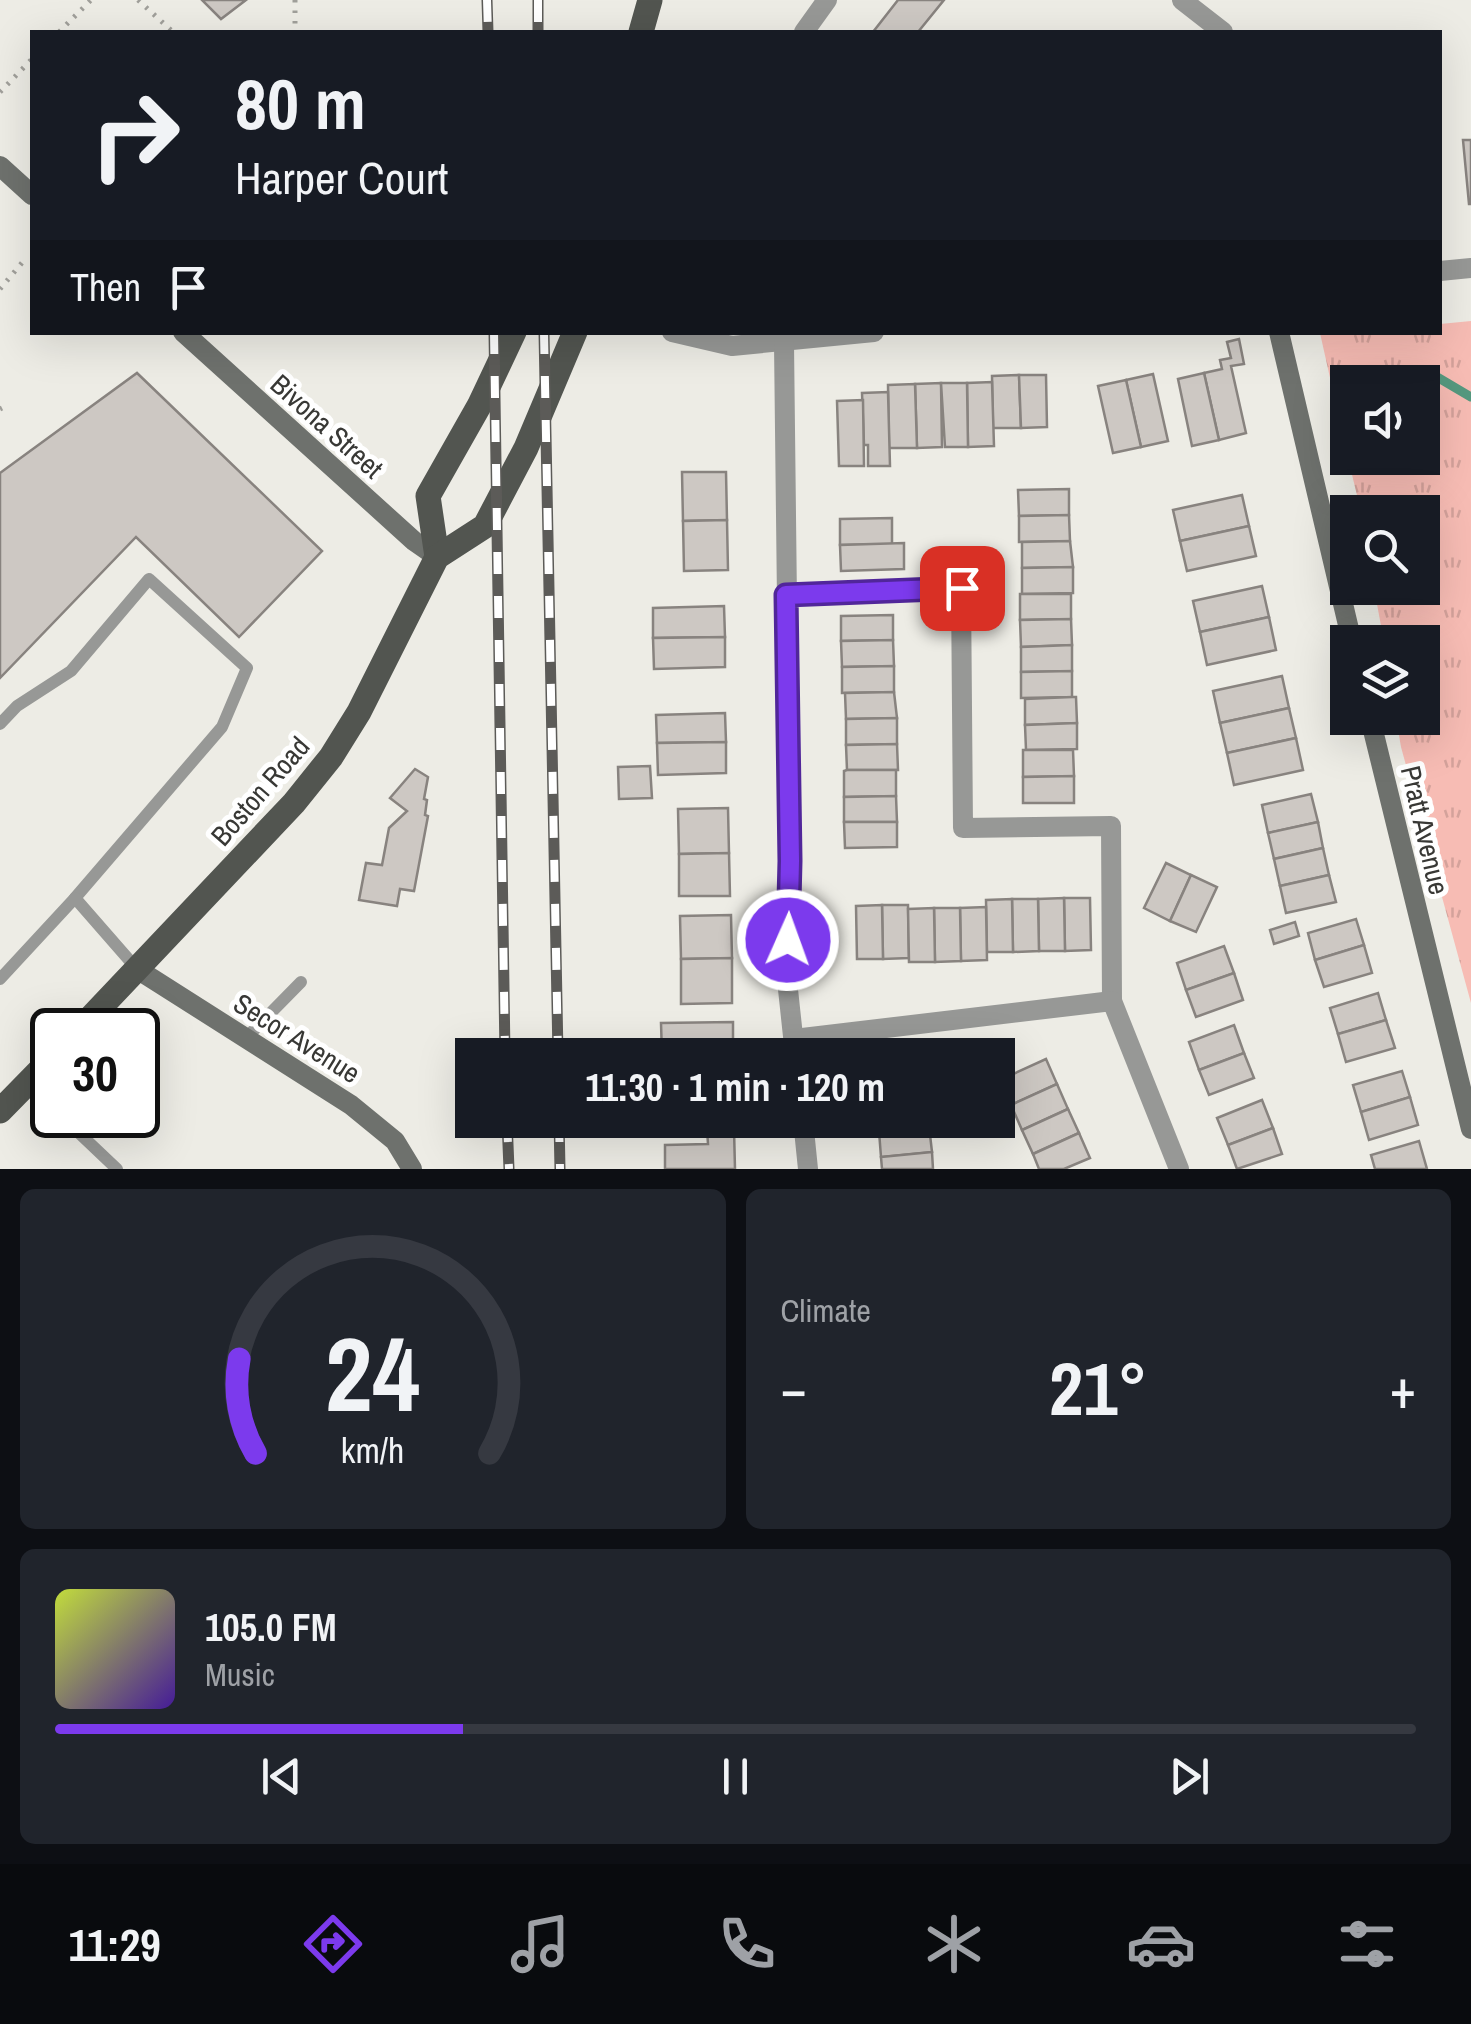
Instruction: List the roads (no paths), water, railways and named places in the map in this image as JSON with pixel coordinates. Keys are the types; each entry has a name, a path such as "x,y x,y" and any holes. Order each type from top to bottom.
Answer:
{"main road":[{"path":"642,30 650,0"},
{"path":"513,335 479,406 428,496 437,557 485,526 526,448 574,335"},
{"name":"Boston Road","path":"100,1008 294,804 331,757 360,712 437,557"},
{"path":"0,1111 30,1081"}],"street":[{"path":"805,30 827,0"},
{"path":"1182,0 1220,30"},
{"path":"0,166 30,194"},
{"path":"1442,271 1471,268"},
{"name":"Bivona Street","path":"187,335 414,542 437,557"},
{"path":"685,335 732,346 849,335"},
{"path":"1280,335 1348,625"},
{"path":"784,343 790,861 787,980 793,1038"},
{"path":"786,595 962,588 963,828 1111,826 1112,1001 1179,1169"},
{"name":"Pratt Avenue","path":"1374,735 1471,1129"},
{"name":"Secor Avenue","path":"137,970 384,1129 396,1140 412,1169"},
{"path":"856,1038 1112,1001"},
{"path":"805,1138 808,1169"}],"lane":[{"path":"0,724 17,706 71,671 149,579 247,668 222,727 0,979"},
{"path":"74,898 137,970"},
{"path":"246,1038 301,982"},
{"path":"27,1084 30,1087"},
{"path":"84,1138 117,1169"}],"waterway":[{"path":"1440,379 1471,397"}],"railway":[{"path":"487,0 488,30"},
{"path":"538,0 538,30"},
{"path":"494,335 505,1038"},
{"path":"544,335 558,1038"},
{"path":"508,1138 509,1169"},
{"path":"559,1138 560,1169"}]}
